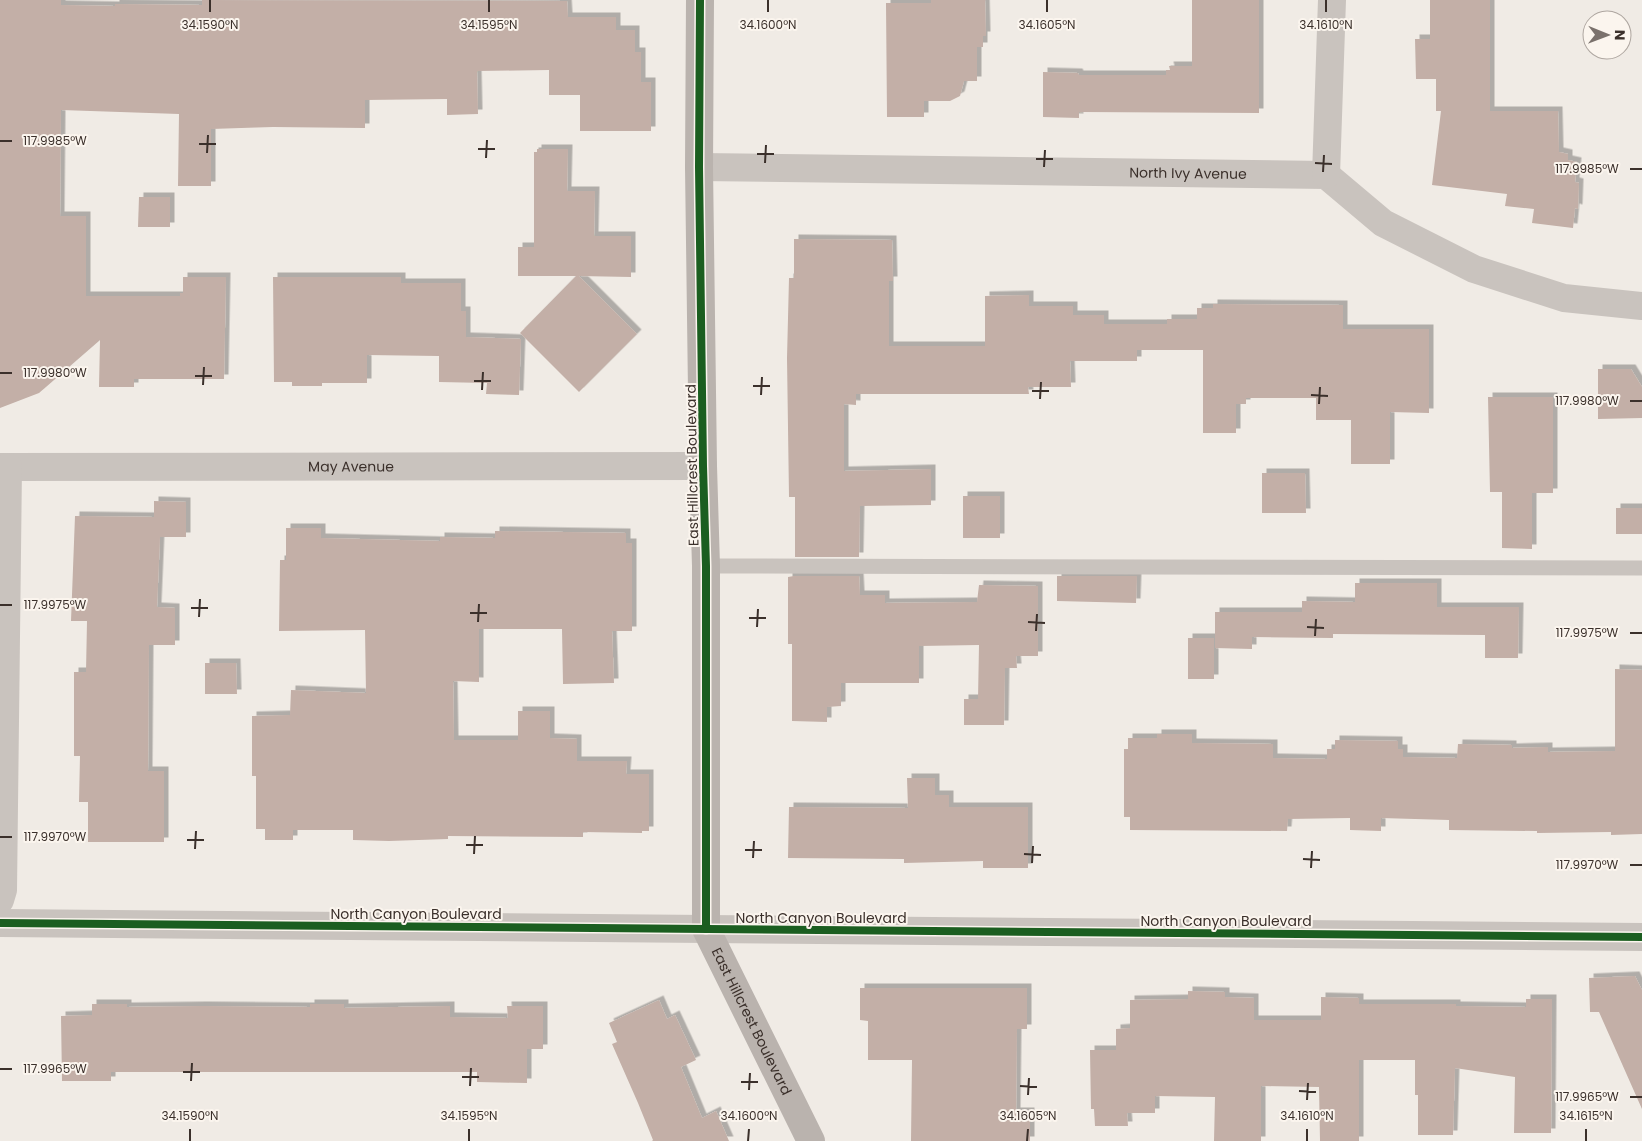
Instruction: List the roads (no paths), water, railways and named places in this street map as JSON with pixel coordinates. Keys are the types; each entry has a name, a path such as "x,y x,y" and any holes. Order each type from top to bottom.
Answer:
{"street":[{"name":"East Hillcrest Boulevard","path":"700,0 703,466 706,566 706,929 810,1141"},
{"path":"1332,0 1326,175 1384,223 1474,269 1564,298 1642,306"},
{"name":"North Ivy Avenue","path":"700,167 1326,175"},
{"name":"May Avenue","path":"4,467 703,466"},
{"path":"0,900 2,890 4,467"},
{"name":"North Canyon Boulevard","path":"0,923 1642,937"}],"lane":[{"path":"706,566 1642,568"}]}
